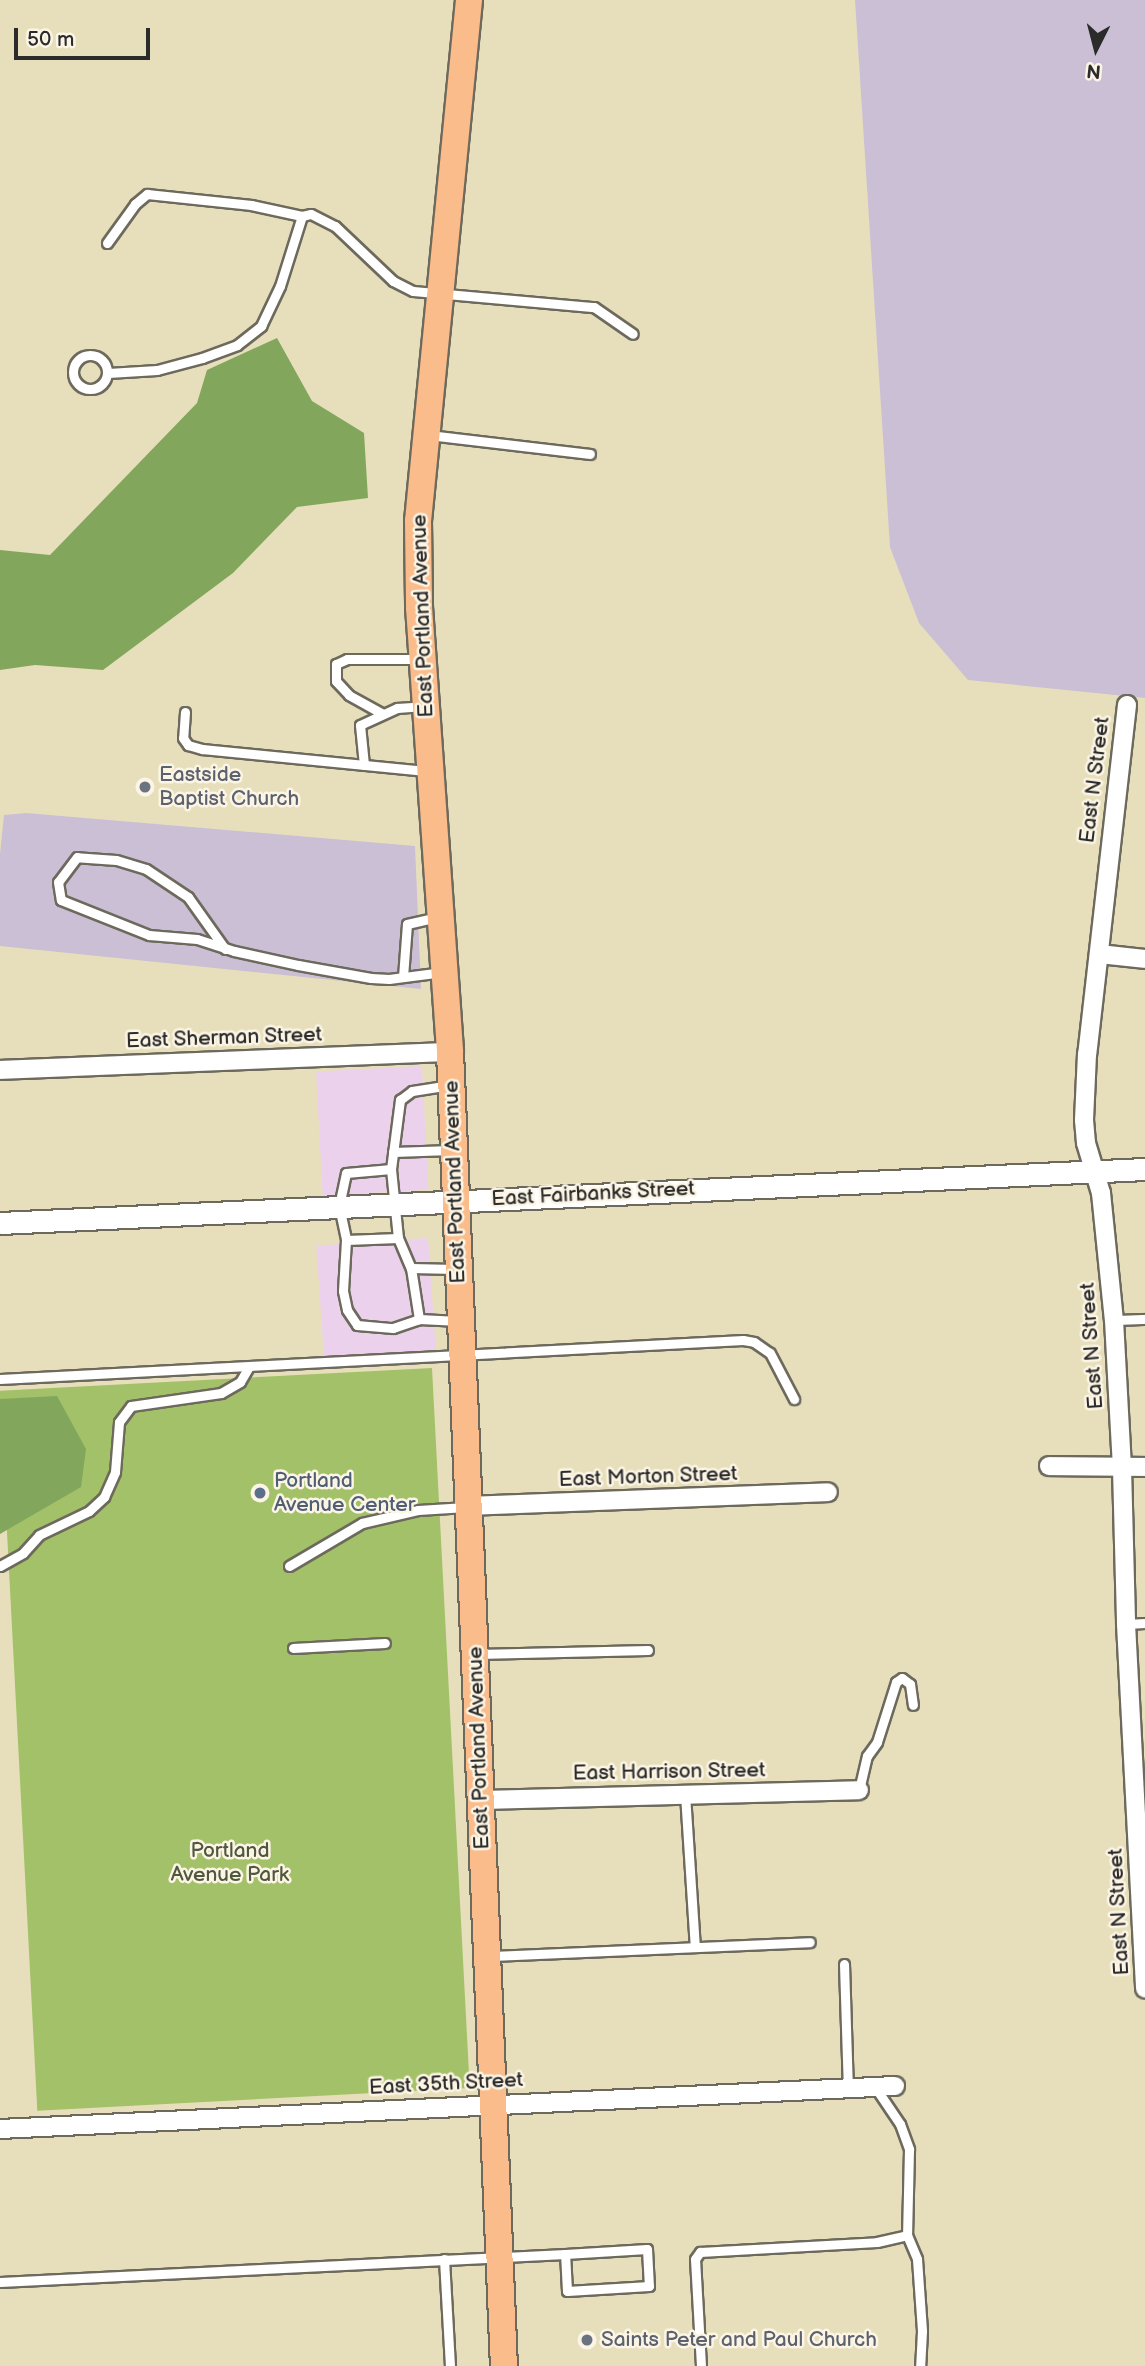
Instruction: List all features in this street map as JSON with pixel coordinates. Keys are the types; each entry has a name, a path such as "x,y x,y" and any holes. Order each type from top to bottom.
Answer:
{"main road":[{"name":"East Portland Avenue","path":"470,0 424,435 418,521 423,659 450,1052 504,2366"}],"street":[{"name":"East N Street","path":"1127,705 1087,1054 1084,1120 1086,1143 1101,1193 1114,1320 1122,1468 1126,1624 1140,1766 1145,1989"},
{"path":"1098,954 1145,959"},
{"name":"East Sherman Street","path":"0,1070 450,1052"},
{"name":"East Fairbanks Street","path":"0,1223 1145,1169"},
{"path":"1049,1466 1145,1467"},
{"name":"East Morton Street","path":"469,1506 828,1492"},
{"name":"East Harrison Street","path":"482,1800 859,1790"},
{"name":"East 35th Street","path":"0,2129 895,2086"}],"lane":[{"path":"107,243 135,204 147,194 251,205 302,216 312,214 335,226 393,281 413,291 594,307 633,334"},
{"path":"108,373 157,370 202,358 237,345 261,326 280,286 302,216"},
{"path":"424,435 590,454"},
{"path":"383,713 349,695 336,681 336,664 347,659 423,659"},
{"path":"364,765 360,725 397,708 426,706"},
{"path":"185,712 183,738 188,745 202,749 430,771"},
{"path":"225,948 188,897 146,869 116,860 78,858 58,883 61,900 107,921 149,935 197,939 225,948 345,974 402,977 444,972"},
{"path":"402,977 407,924 440,916"},
{"path":"419,1319 411,1268 398,1238 393,1203 391,1169 400,1100 412,1091 451,1085"},
{"path":"393,1152 454,1150"},
{"path":"391,1169 346,1173 339,1206 346,1240 343,1291 347,1310 357,1325 393,1328 419,1319 461,1321"},
{"path":"346,1240 398,1238"},
{"path":"411,1268 459,1269"},
{"path":"1114,1320 1145,1319"},
{"path":"0,1379 743,1340 754,1342 770,1353 794,1399"},
{"path":"0,1566 23,1553 38,1535 89,1511 104,1497 115,1472 119,1422 131,1406 221,1394 240,1382 248,1368"},
{"path":"289,1566 362,1523 418,1510 469,1506"},
{"path":"1126,1624 1145,1623"},
{"path":"293,1648 385,1643"},
{"path":"475,1655 648,1650"},
{"path":"859,1790 867,1756 877,1742 896,1682 902,1678 910,1684 913,1705"},
{"path":"685,1794 695,1947"},
{"path":"488,1956 810,1942"},
{"path":"844,1964 848,2088"},
{"path":"875,2087 900,2124 909,2149 907,2235 917,2259 922,2331 920,2366"},
{"path":"701,2366 696,2254 877,2242 907,2235"},
{"path":"0,2282 647,2249 649,2286 567,2291 565,2254"},
{"path":"444,2259 450,2366"}],"shaded area":[{"path":"855,0 1145,0 1145,698 968,680 919,623 890,547"},
{"path":"26,813 415,846 421,989 0,946 0,854 4,815"},
{"path":"422,1066 428,1190 323,1195 316,1072"},
{"path":"428,1238 436,1350 324,1358 316,1246"}],"green space":[{"path":"277,338 312,401 364,433 368,498 297,507 233,573 103,670 35,665 0,670 0,550 50,555 197,403 207,370"},
{"name":"Portland Avenue Park","path":"432,1368 470,2088 37,2111 0,1391"},
{"path":"57,1396 86,1449 81,1487 0,1534 0,1399"}],"place":[{"name":"Eastside Baptist Church","path":"145,787"},
{"name":"Portland Avenue Center","path":"260,1493"},
{"name":"Saints Peter and Paul Church","path":"587,2340"}]}
